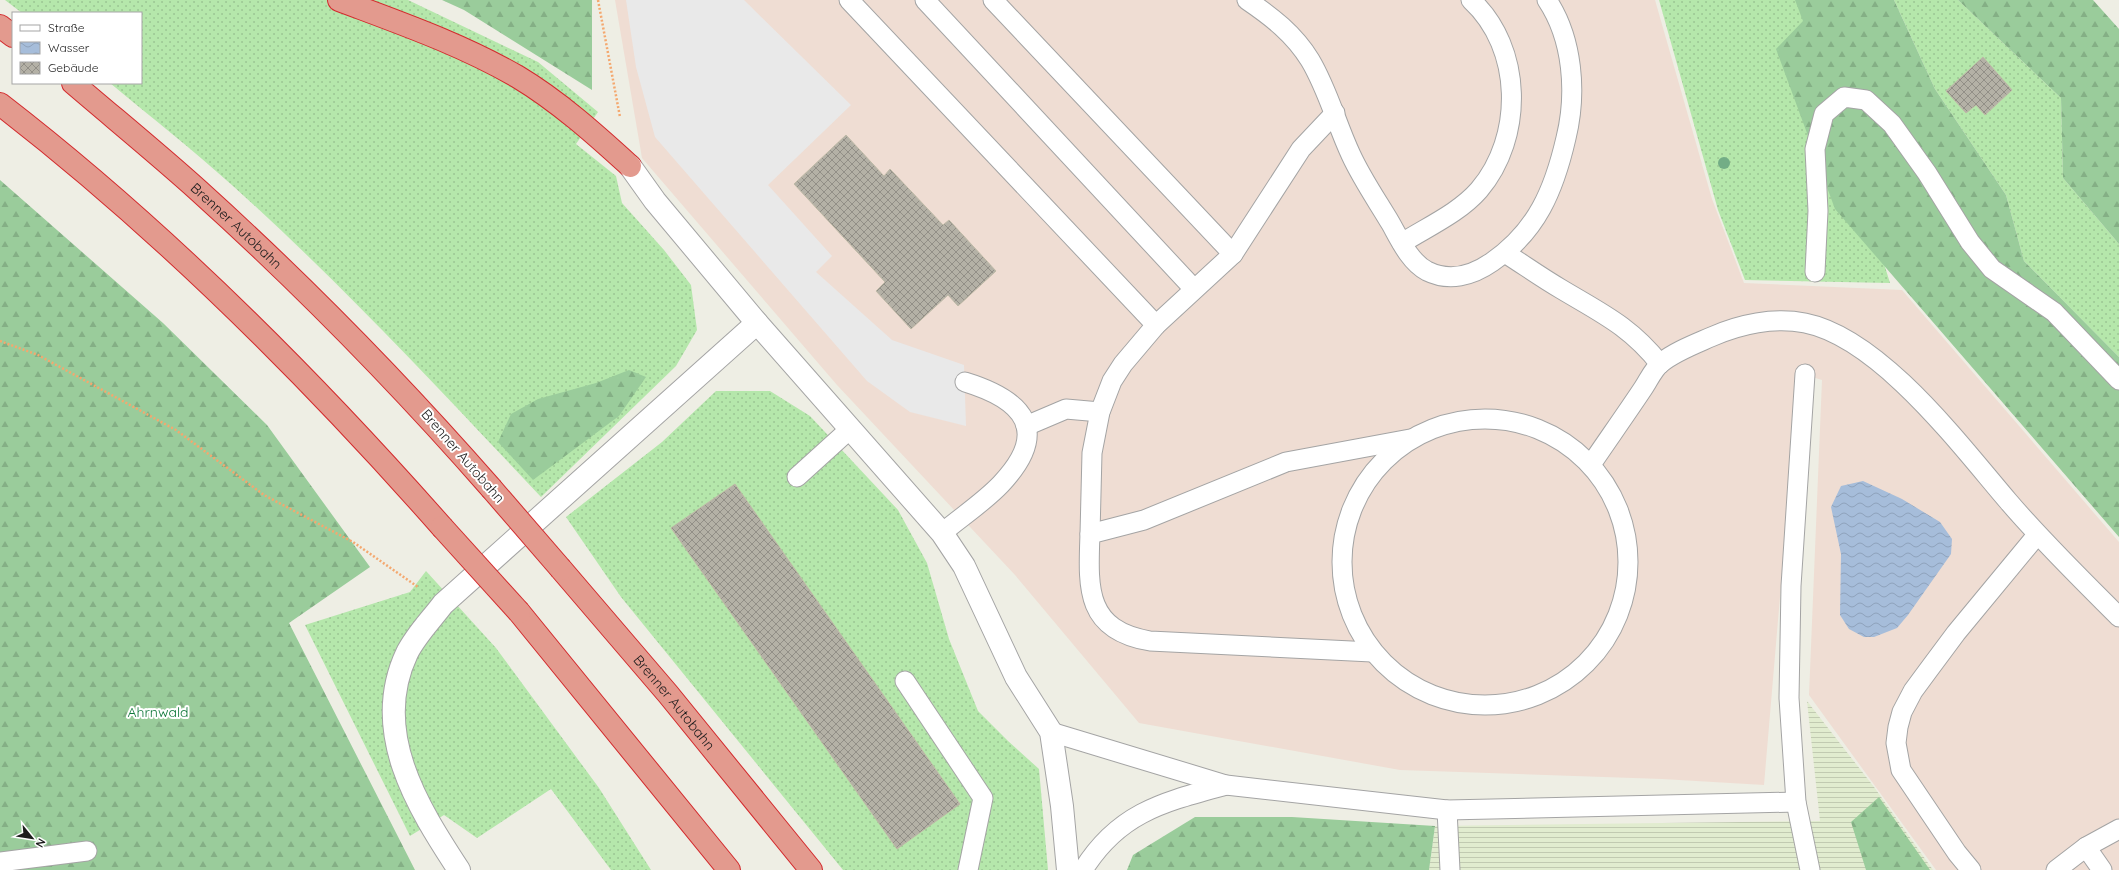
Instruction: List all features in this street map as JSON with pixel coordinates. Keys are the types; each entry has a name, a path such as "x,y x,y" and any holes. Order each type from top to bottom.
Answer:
{"highway":[{"path":"339,0 447,42 519,78 593,132 630,166"},
{"path":"0,26 12,35"},
{"name":"Brenner Autobahn","path":"74,84 199,190 292,277 422,409 673,700 811,870"},
{"path":"0,104 114,198 216,290 322,395 371,447 519,612 730,870"}],"street":[{"path":"630,166 655,200 757,323 942,533 964,566 1016,677 1051,732 1062,806 1068,870"},
{"path":"460,870 412,790 396,745 394,732 394,700 400,669 416,637 443,604 757,323"}],"lane":[{"path":"849,0 1156,325"},
{"path":"924,0 1194,289"},
{"path":"994,0 1232,254"},
{"path":"1247,0 1269,15 1294,39 1308,58 1324,85 1351,156 1402,243 1417,264 1426,270 1446,277 1459,277 1472,273 1505,253 1537,217 1547,197 1560,163 1570,125 1571,101 1568,54 1563,30 1547,0"},
{"path":"1402,243 1452,212 1478,191 1491,174 1505,141 1510,121 1512,96 1506,57 1492,24 1471,0"},
{"path":"1815,272 1818,211 1815,149 1824,114 1844,97 1866,100 1892,124 1927,173 1970,242 1992,269 2054,312 2119,380"},
{"path":"1335,113 1301,149 1232,254 1156,325 1123,364 1112,381 1100,412 1092,453 1089,571 1095,604 1101,616 1119,632 1133,638 1150,641 1372,652"},
{"path":"1505,253 1560,288 1620,323 1647,347 1660,364"},
{"path":"1592,463 1660,364 1723,332 1764,322 1805,323 1832,333 1864,352 1899,381 1958,443 2037,535 2119,617"},
{"path":"1805,374 1791,586 1789,698 1796,802 1810,870"},
{"path":"942,533 1001,484 1019,460 1028,440 1022,414 1007,400 989,390 965,382"},
{"path":"1026,426 1066,409 1100,412"},
{"path":"1090,534 1144,520 1286,462 1410,439 1452,422 1497,418 1541,429 1568,444 1592,463 1610,490 1627,535 1628,582 1613,628 1584,666 1544,693 1498,705 1450,702 1406,683 1372,652 1349,608 1342,560 1350,513 1374,471 1410,439"},
{"path":"797,477 850,429"},
{"path":"1971,870 1957,853 1900,770 1896,743 1898,727 1902,712 1922,678 1960,627 2037,535"},
{"path":"905,681 983,798 968,870"},
{"path":"1051,732 1226,785 1447,810 1796,802"},
{"path":"1083,870 1096,850 1113,831 1140,814 1175,799 1226,785"},
{"path":"1447,810 1450,870"},
{"path":"2056,870 2086,847 2119,829"},
{"path":"2086,847 2102,870"},
{"path":"0,862 87,851"}],"path":[{"path":"598,0 621,121"},
{"path":"0,341 38,356 176,430 264,495 353,542 443,604"}],"shaded area":[{"path":"615,0 1655,0 1712,199 1744,283 1902,290 2119,542 2119,870 1936,870 1809,695 1822,380 1799,373 1764,785 1662,779 1400,770 1139,723 1015,575 837,385 642,158"},
{"path":"626,0 744,0 851,105 768,185 832,256 816,272 892,340 964,365 966,426 910,412 867,381 655,137 636,67"}],"green space":[{"path":"5,0 408,0 538,62 598,112 576,144 616,176 622,203 664,250 691,285 697,330 676,366 541,497 390,338 313,261 218,173 111,84 142,84 142,12 21,12"},
{"path":"442,0 592,0 592,90 464,10"},
{"path":"1659,0 1862,0 1842,127 1890,283 1745,280 1718,210"},
{"path":"1795,0 1894,0 1935,89 2006,195 2024,261 2119,357 2119,537 1835,209 1776,49 1803,21"},
{"path":"1894,0 1958,0 2061,98 2063,178 2119,244 2119,357 2024,261 2006,195 1935,89"},
{"path":"1958,0 2093,0 2119,29 2119,244 2063,178 2061,98"},
{"name":"Ahrnwald","path":"0,180 163,323 267,425 370,567 289,623 415,870 0,870"},
{"path":"629,370 646,377 619,416 533,480 498,442 511,414 538,399 596,383"},
{"path":"716,391 770,391 810,416 898,510 927,563 949,639 978,711 1039,769 1048,870 843,870 621,597 566,517 662,442"},
{"path":"426,571 496,648 599,788 651,870 611,870 551,789 477,838 444,815 410,836 305,625 410,592"},
{"path":"1807,701 1874,787 1933,870 1429,870 1435,826 1820,821"},
{"path":"1879,797 1930,870 1866,870 1851,822"},
{"path":"1195,817 1292,817 1435,826 1429,870 1127,870 1133,855"}],"water":[{"path":"1863,481 1902,499 1940,522 1952,539 1951,554 1908,615 1897,628 1874,637 1864,637 1849,629 1840,615 1841,554 1831,507 1841,486"}],"building":[{"path":"1983,57 2012,90 1985,115 1976,105 1966,113 1946,91"},
{"path":"846,135 884,176 890,169 943,225 949,220 996,271 958,306 948,295 911,329 876,291 885,282 794,184"},
{"path":"735,484 960,804 897,849 671,528"}]}
